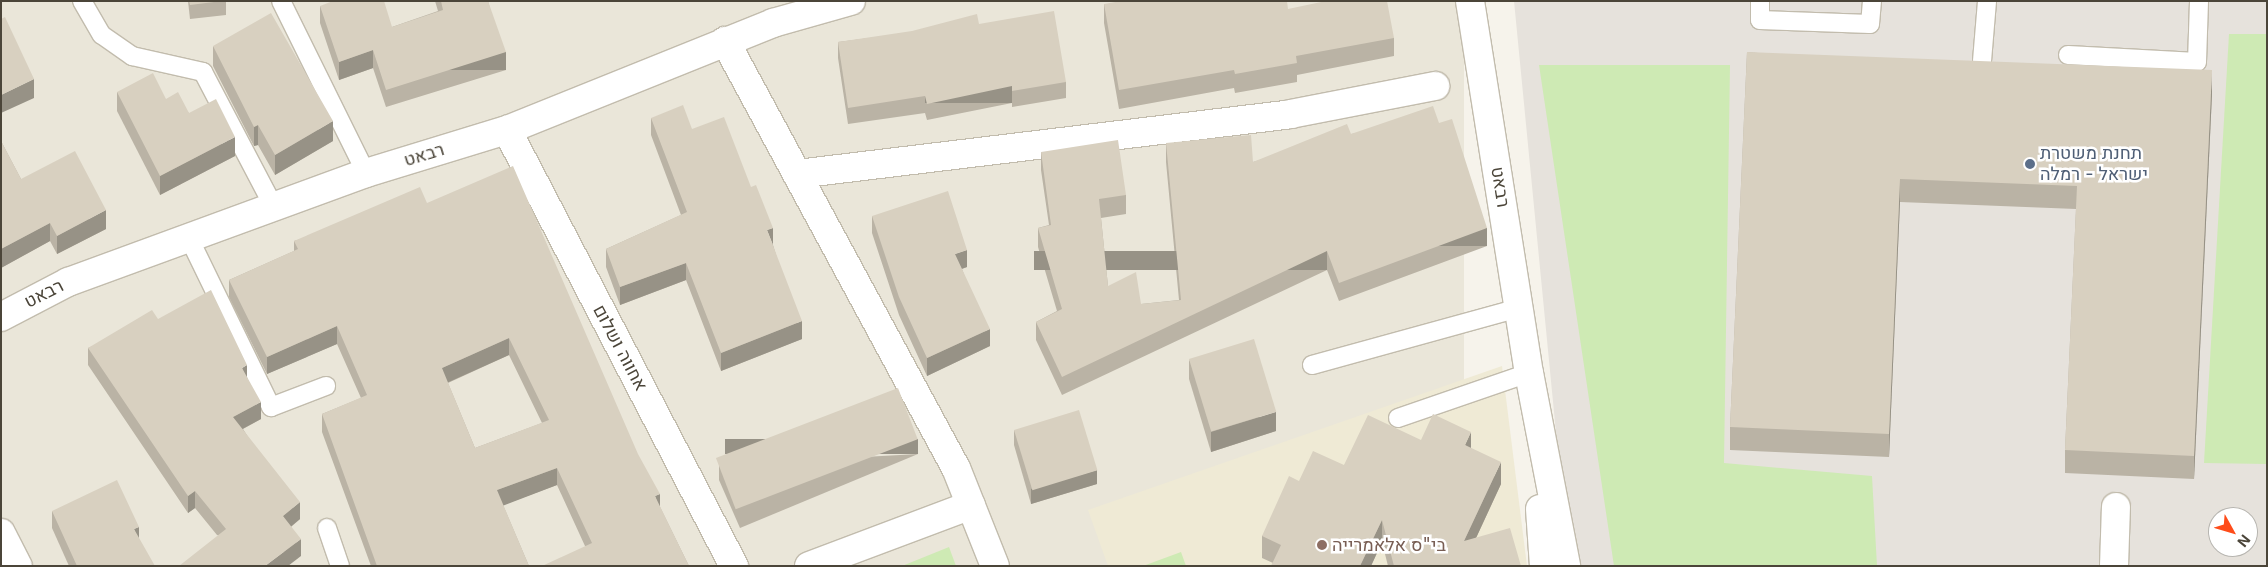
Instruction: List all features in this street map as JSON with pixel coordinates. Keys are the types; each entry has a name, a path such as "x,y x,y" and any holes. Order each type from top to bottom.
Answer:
{"street":[{"name":"רבאט","path":"1,317 68,282 366,173 507,130 725,41 851,1"},
{"name":"רבאט","path":"1470,1 1529,373 1566,566"},
{"path":"725,41 956,468 995,566"},
{"path":"796,174 1290,114 1435,86"},
{"name":"אחווה ושלום","path":"507,130 734,566"},
{"name":"רבאט","path":"1529,373 1544,566"},
{"path":"809,566 971,505"},
{"path":"2114,566 2116,506"},
{"path":"1,533 18,566"}],"lane":[{"path":"82,1 102,35 132,56 203,72 274,207"},
{"path":"281,1 366,173"},
{"path":"1760,1 1760,20 1870,24 1872,1"},
{"path":"1982,60 1987,1"},
{"path":"2068,54 2197,62 2199,1"},
{"path":"190,238 271,408 326,386"},
{"path":"1312,365 1519,308"},
{"path":"1398,418 1529,373"},
{"path":"327,528 340,566"}],"shaded area":[{"path":"1,1 1464,1 1464,566 1,566"},
{"path":"1514,1 2267,1 2267,566 1569,566"},
{"path":"1502,366 1527,566 1108,566 1088,510"}],"green space":[{"path":"2229,34 2267,34 2267,464 2204,463"},
{"path":"1539,65 1730,65 1724,463 1872,476 1877,566 1614,566"},
{"path":"949,547 956,566 902,566"},
{"path":"1181,552 1186,566 1143,566"}],"building":[{"path":"189,1 222,1 190,5"},
{"path":"333,1 384,1 392,27 443,10 441,1 488,1 506,52 386,90 373,50 339,62 320,6"},
{"path":"1121,1 1287,1 1288,9 1326,1 1387,1 1394,38 1296,56 1297,63 1235,74 1234,70 1119,90 1104,4"},
{"path":"1054,11 1066,82 1012,91 1012,86 927,104 925,96 848,108 838,42 912,31 977,14 979,24"},
{"path":"271,13 333,121 275,155 258,125 254,127 213,46"},
{"path":"5,17 34,79 1,95 1,19"},
{"path":"1747,52 2212,70 2194,456 2065,450 2077,186 1900,179 1889,434 1730,427"},
{"path":"153,73 166,99 178,92 189,113 216,99 235,137 160,176 117,92"},
{"path":"683,105 692,129 724,117 751,187 756,185 773,228 767,230 802,321 721,353 686,263 620,287 606,249 687,212 651,118"},
{"path":"1433,106 1439,123 1452,119 1487,228 1339,283 1327,251 1062,377 1036,322 1062,309 1038,228 1051,225 1041,152 1118,140 1126,195 1099,199 1108,286 1136,272 1141,304 1181,300 1166,143 1251,135 1253,162 1347,124 1351,134"},
{"path":"1,141 21,179 75,151 106,210 57,236 50,223 1,249"},
{"path":"513,166 638,454 660,494 655,496 689,566 542,566 592,543 557,468 497,490 529,566 377,566 322,414 367,395 337,326 267,357 229,280 298,249 294,241 420,187 427,203","holes":["509,338 549,420 475,448 442,368"]},
{"path":"948,191 967,250 955,254 990,329 927,358 899,297 872,216"},
{"path":"211,290 247,365 242,368 261,402 233,417 300,502 283,516 301,539 265,566 179,566 226,529 195,491 188,496 88,348 152,310 158,319"},
{"path":"1254,339 1276,412 1211,432 1189,359"},
{"path":"898,388 918,439 736,509 716,458"},
{"path":"1079,410 1097,470 1032,490 1014,430"},
{"path":"1433,414 1471,432 1465,445 1501,462 1464,541 1510,528 1521,566 1394,566 1382,520 1360,566 1271,566 1281,545 1262,536 1289,476 1299,481 1313,451 1344,465 1368,415 1421,440"},
{"path":"117,480 139,527 134,529 155,566 77,566 52,511"}],"place":[{"name":"תחנת משטרת ישראל - רמלה","path":"2030,164"},
{"name":"בי\"ס אלאמרייה","path":"1322,545"}]}
